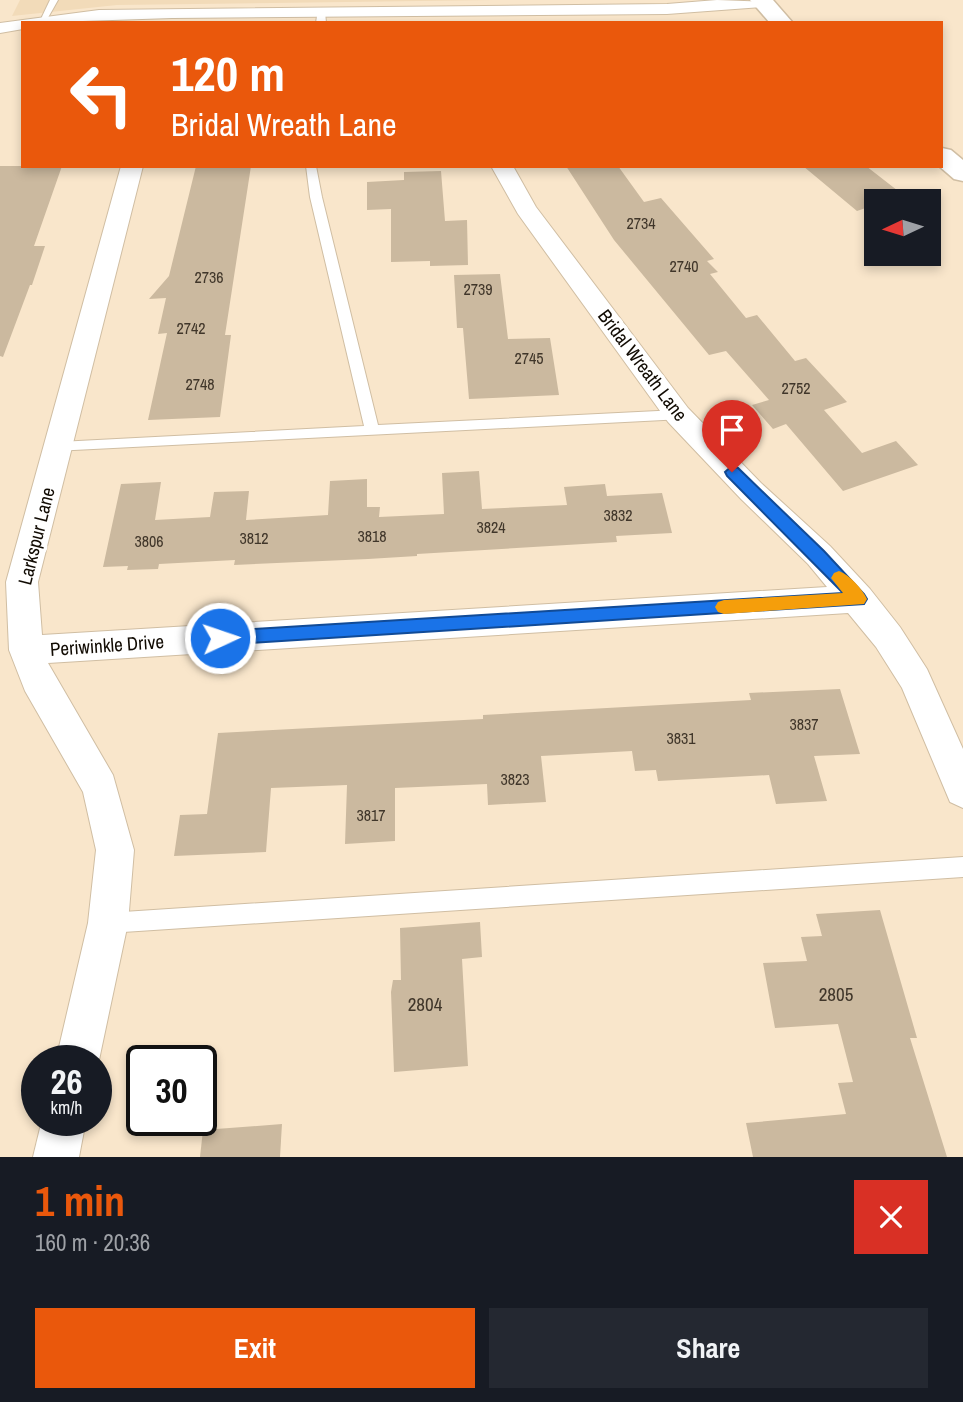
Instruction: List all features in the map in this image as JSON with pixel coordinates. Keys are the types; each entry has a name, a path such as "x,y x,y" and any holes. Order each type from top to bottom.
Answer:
{"street":[{"path":"47,21 99,15 171,18 470,16 536,5 667,9 762,1 780,21"},
{"path":"0,28 21,24"},
{"path":"943,157 963,173"},
{"name":"Larkspur Lane","path":"80,1045 108,923 115,850 100,787 37,680 26,650 22,582 131,168"},
{"name":"Bridal Wreath Lane","path":"503,168 526,209 678,415 859,599 888,637 915,680 963,790"},
{"name":"Periwinkle Drive","path":"26,650 859,599"},
{"path":"56,1157 61,1136"}],"lane":[{"path":"39,21 54,0"},
{"path":"312,168 316,197 372,430"},
{"path":"59,447 678,415"},
{"path":"108,923 963,867"}],"shaded area":[{"path":"20,0 494,0 117,5 12,16"}],"building":[{"path":"0,166 61,168 34,246 45,246 3,357 0,356"},
{"path":"196,168 251,168 225,335 231,335 220,417 148,420 167,333 158,334 166,298 149,299 169,276"},
{"path":"567,168 619,168 644,202 661,198 714,259 707,261 718,272 710,274 746,318 757,315 795,361 806,358 847,402 824,410 862,453 896,441 918,465 843,491 786,424 773,429 752,405 769,400 726,351 709,355 614,240"},
{"path":"805,168 869,168 896,189 864,189 864,209 857,211"},
{"path":"441,171 445,221 467,220 468,265 430,266 430,261 391,262 391,209 367,210 367,182 404,180 404,172"},
{"path":"500,274 508,339 550,338 559,395 469,399 463,328 457,328 454,275"},
{"path":"479,471 482,509 567,505 564,487 605,484 607,496 662,493 672,533 616,536 617,542 368,559 234,565 235,560 159,564 158,569 127,570 128,566 103,567 121,484 161,482 155,520 210,517 214,492 249,491 246,520 328,515 330,481 367,479 367,507 380,507 379,517 444,514 442,473"},
{"path":"840,689 860,754 814,756 827,801 776,804 769,775 658,781 656,770 635,771 632,751 541,756 546,802 488,805 487,784 395,788 395,841 345,844 347,785 271,788 266,852 174,856 180,815 207,814 218,733 483,719 483,715 751,700 749,693"},
{"path":"880,910 917,1038 910,1038 947,1157 753,1157 746,1123 846,1114 838,1083 853,1082 838,1024 775,1028 763,963 807,961 801,937 822,936 816,914"},
{"path":"480,922 482,957 462,959 468,1066 394,1072 391,992 393,980 401,980 400,928"},
{"path":"282,1124 280,1157 200,1157 202,1136 217,1136 217,1129"}],"slow traffic":[{"path":"724,607 859,599 839,578"}],"route":[{"path":"220,638 859,599 819,555 732,472"}]}
